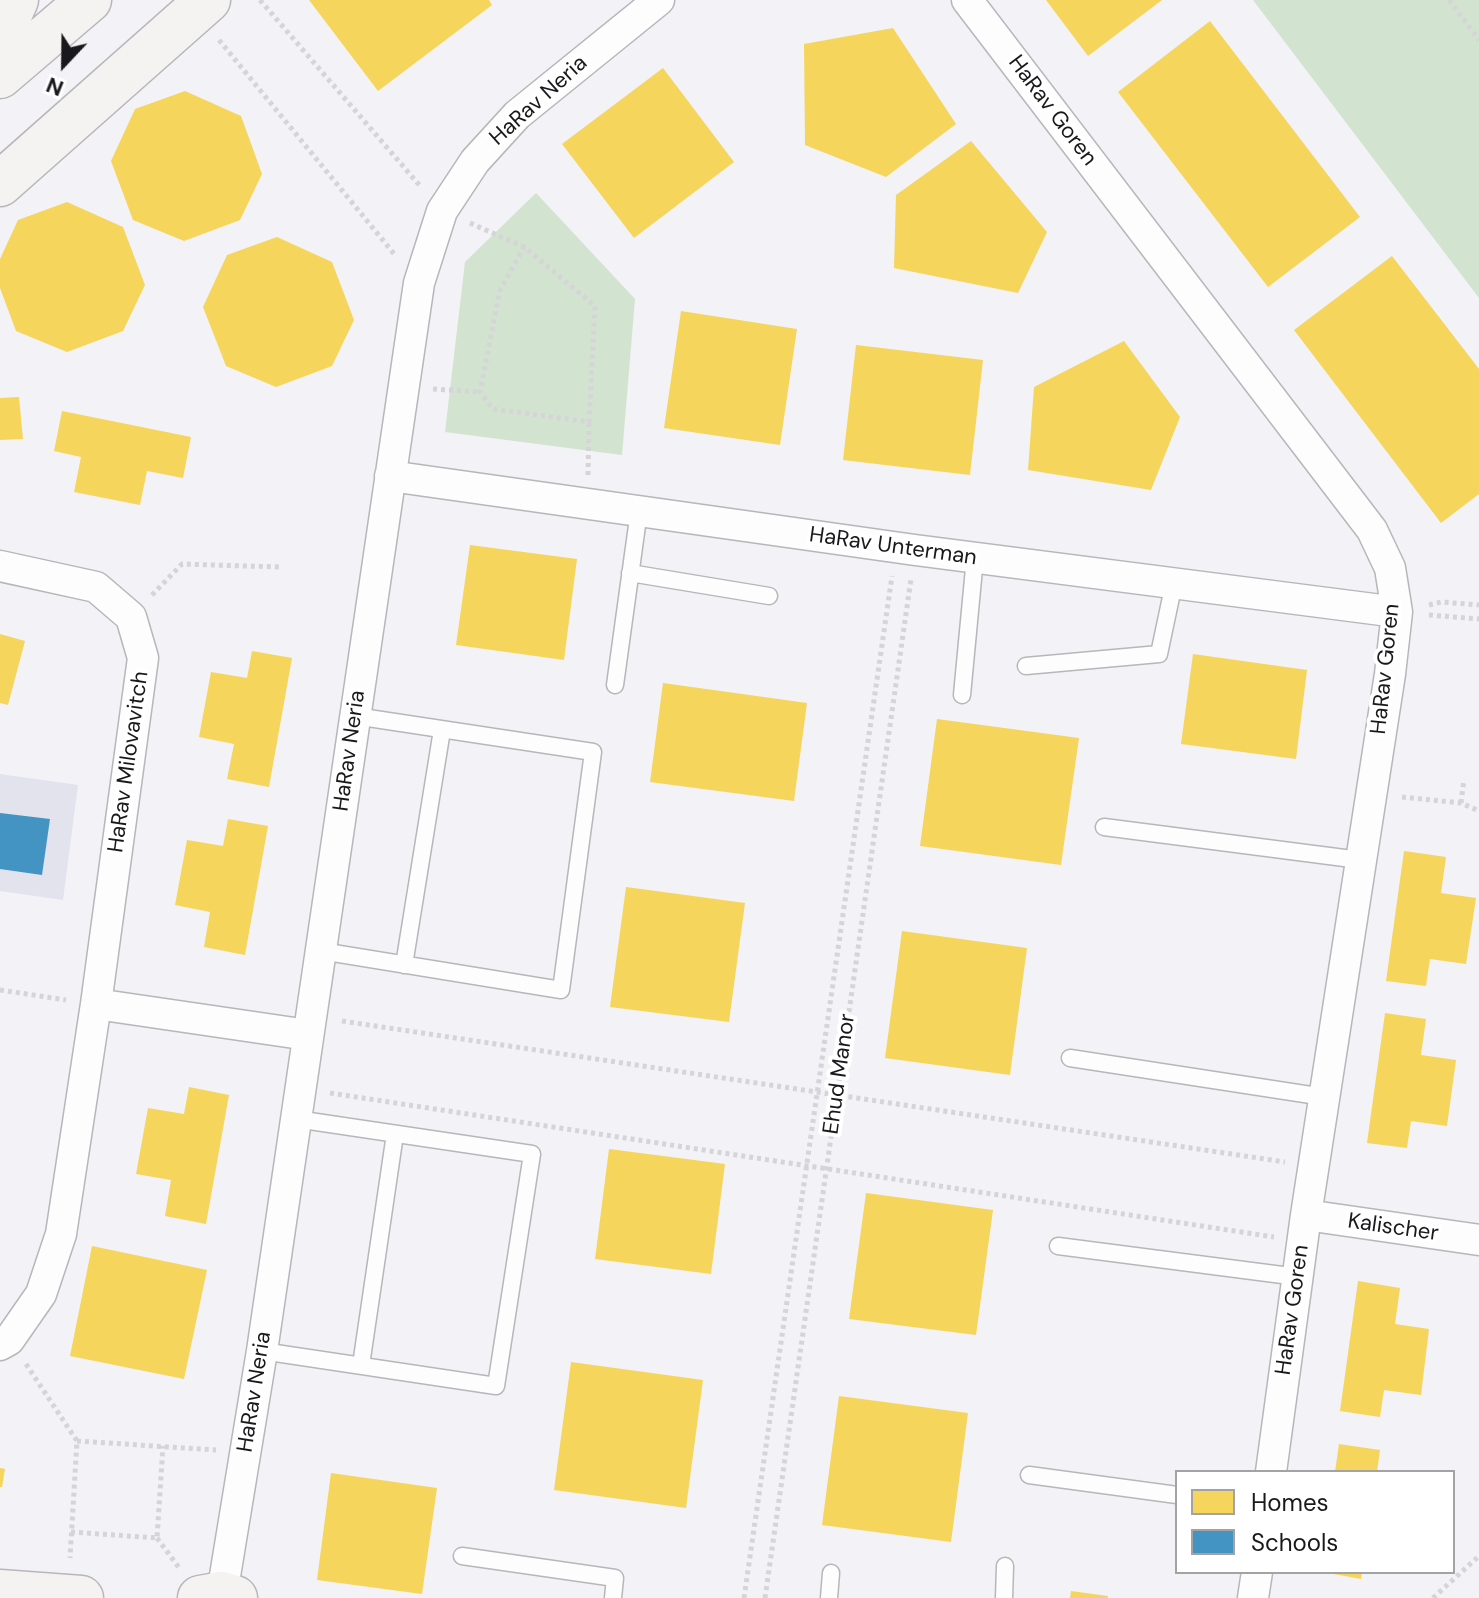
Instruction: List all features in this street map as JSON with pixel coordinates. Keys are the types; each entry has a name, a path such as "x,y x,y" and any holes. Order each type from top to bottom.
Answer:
{"main road":[{"path":"0,36 16,0"},
{"path":"0,76 89,0"},
{"path":"0,184 202,6"},
{"path":"0,1592 74,1597"}],"street":[{"name":"HaRav Neria","path":"211,1593 246,1453 419,283 442,211 475,161 517,115 659,0"},
{"name":"HaRav Goren","path":"967,0 1372,530 1390,568 1397,612 1390,674 1304,1228 1271,1470"},
{"name":"HaRav Unterman","path":"390,476 905,549 1397,612"},
{"path":"0,566 96,587 131,617"},
{"name":"HaRav Milovavitch","path":"5,1342 41,1294 61,1234 143,658 131,617"},
{"path":"96,1004 309,1026"},
{"name":"Kalischer","path":"1304,1228 1479,1240"},
{"path":"1253,1598 1257,1574"}],"lane":[{"path":"615,685 639,511"},
{"path":"962,695 975,558"},
{"path":"630,573 769,596"},
{"path":"1026,666 1159,654 1174,583"},
{"path":"321,951 561,990 593,752 355,716"},
{"path":"404,965 442,730"},
{"path":"1104,827 1360,860"},
{"path":"1070,1058 1324,1097"},
{"path":"262,1351 496,1386 532,1154 296,1119"},
{"path":"361,1365 395,1134"},
{"path":"1058,1246 1298,1277"},
{"path":"1029,1475 1175,1495"},
{"path":"462,1556 615,1578 613,1598"},
{"path":"1004,1598 1005,1566"},
{"path":"829,1598 831,1573"}],"path":[{"path":"260,0 442,211 524,247 595,306 587,504"},
{"path":"1449,0 1479,40"},
{"path":"202,6 419,283"},
{"path":"524,247 500,290 480,392 493,409 589,422"},
{"path":"404,387 480,392"},
{"path":"744,1598 817,1092 905,549"},
{"name":"Ehud Manor","path":"765,1598 837,1095 905,549"},
{"path":"131,617 182,564 279,567"},
{"path":"1397,612 1441,602 1479,605"},
{"path":"1397,612 1479,619"},
{"path":"1461,803 1464,779"},
{"path":"1431,800 1461,803 1479,811"},
{"path":"0,990 96,1004"},
{"path":"309,1026 817,1092 1314,1166"},
{"path":"300,1089 827,1169 1304,1228"},
{"path":"5,1342 77,1441 71,1532 74,1597"},
{"path":"77,1441 246,1453"},
{"path":"157,1538 163,1446"},
{"path":"71,1532 157,1538 211,1593"},
{"path":"1433,1598 1479,1556"}],"shaded area":[{"path":"0,774 78,785 63,900 0,891"}],"green space":[{"path":"1253,0 1479,0 1479,298"},
{"path":"536,193 635,299 622,455 445,432 465,262"}],"building: Homes":[{"path":"309,0 489,0 492,5 378,91"},
{"path":"1046,0 1162,0 1088,56"},
{"path":"1210,21 1360,217 1268,287 1118,92"},
{"path":"893,28 956,124 886,177 805,145 804,44"},
{"path":"663,68 734,162 634,238 562,144"},
{"path":"185,91 241,116 262,174 240,220 184,241 133,220 111,161 135,109"},
{"path":"971,141 1047,232 1018,293 894,268 896,195"},
{"path":"67,202 123,227 145,285 123,331 67,352 16,331 0,288 0,259 18,220"},
{"path":"277,237 332,262 354,320 332,366 276,387 226,366 203,307 227,255"},
{"path":"1392,256 1479,369 1479,494 1441,523 1294,330"},
{"path":"681,311 797,329 780,445 664,428"},
{"path":"1124,341 1180,417 1151,490 1028,470 1034,387"},
{"path":"856,345 983,360 970,475 843,460"},
{"path":"19,397 23,439 0,440 0,398"},
{"path":"62,411 191,437 183,478 147,471 140,505 74,492 81,457 54,451"},
{"path":"470,545 577,559 564,660 456,645"},
{"path":"0,634 25,641 8,705 0,703"},
{"path":"252,651 292,658 269,787 227,779 234,744 199,737 211,672 247,678"},
{"path":"1193,654 1307,670 1296,759 1181,744"},
{"path":"663,683 807,703 794,801 650,782"},
{"path":"937,719 1079,738 1061,865 920,846"},
{"path":"228,819 268,826 245,955 204,947 210,912 175,905 187,840 223,846"},
{"path":"1404,851 1446,857 1441,893 1476,898 1466,964 1430,959 1426,986 1386,981"},
{"path":"626,887 745,903 729,1022 610,1007"},
{"path":"902,931 1027,948 1010,1075 885,1058"},
{"path":"1385,1013 1426,1019 1421,1055 1456,1060 1447,1126 1411,1121 1407,1148 1367,1143"},
{"path":"189,1087 229,1095 206,1224 165,1216 171,1180 136,1174 148,1108 184,1114"},
{"path":"609,1149 725,1164 711,1274 595,1259"},
{"path":"866,1193 993,1210 976,1335 849,1319"},
{"path":"92,1246 207,1270 184,1379 70,1356"},
{"path":"1358,1281 1400,1288 1395,1324 1429,1329 1421,1395 1384,1390 1380,1417 1340,1411"},
{"path":"571,1362 703,1380 686,1508 554,1490"},
{"path":"839,1396 968,1413 951,1542 822,1525"},
{"path":"1339,1444 1380,1450 1377,1470 1335,1470"},
{"path":"0,1468 5,1469 2,1487 0,1487"},
{"path":"331,1473 437,1488 422,1594 317,1580"},
{"path":"1334,1574 1362,1574 1361,1579"},
{"path":"1071,1591 1108,1596 1108,1598 1070,1598"}],"building: Schools":[{"path":"0,813 50,819 42,875 0,869"}]}
